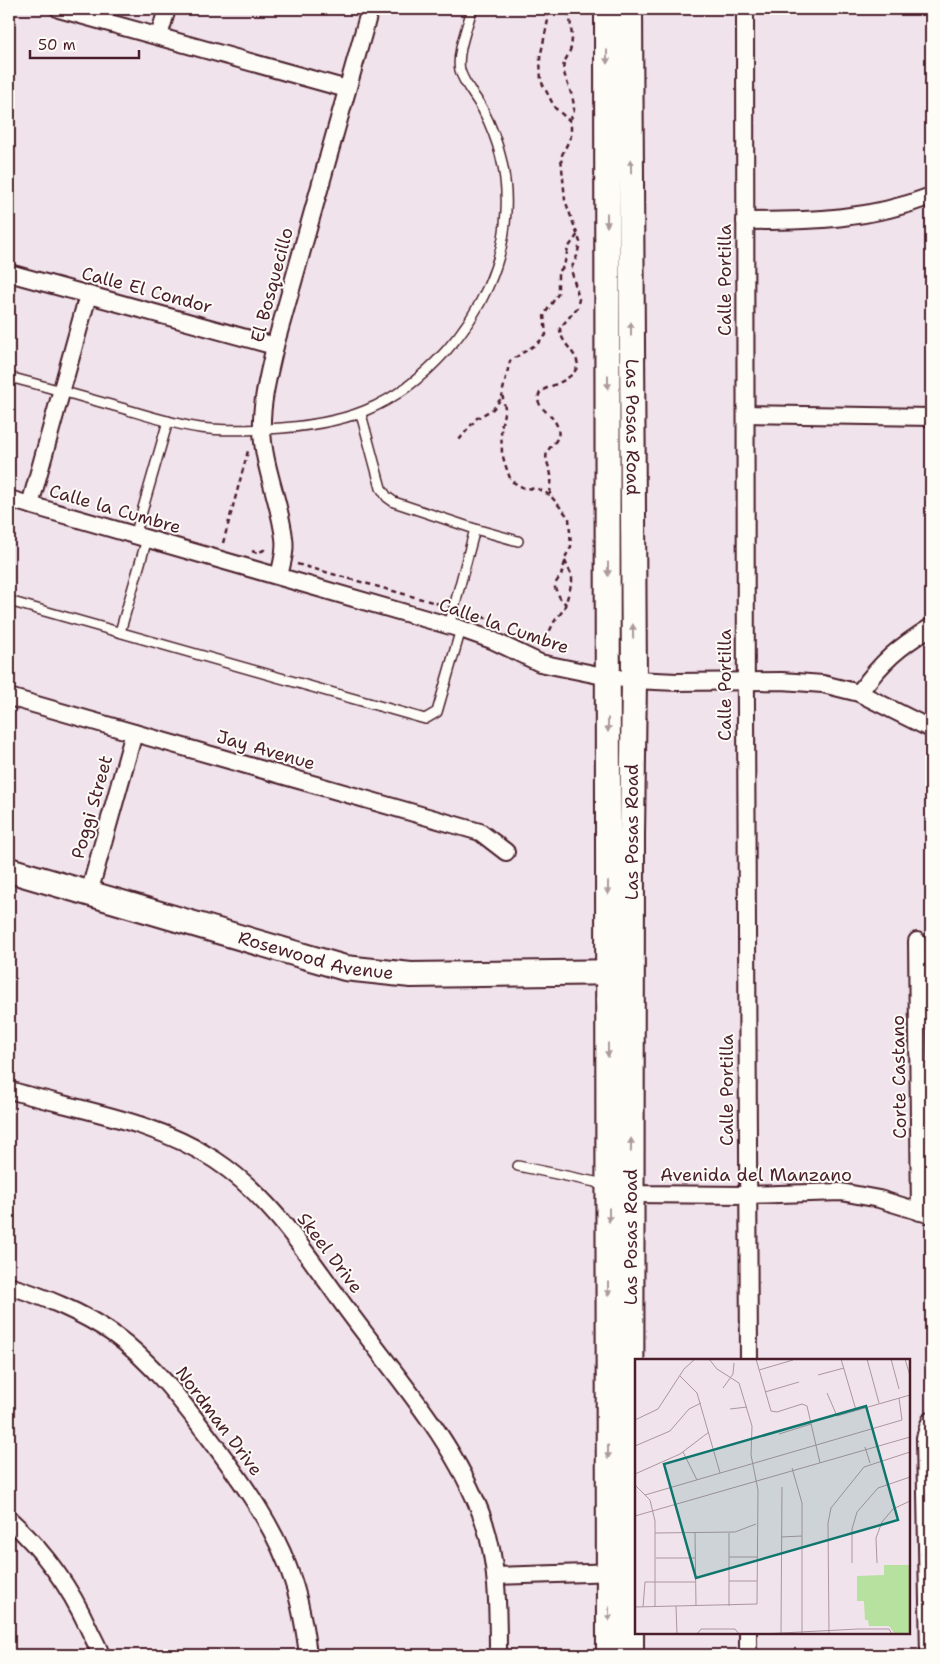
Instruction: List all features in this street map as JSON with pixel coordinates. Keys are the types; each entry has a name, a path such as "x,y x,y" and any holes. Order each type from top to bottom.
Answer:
{"main road":[{"name":"Las Posas Road","path":"607,9 608,973 620,1192"},
{"name":"Las Posas Road","path":"630,9 634,680 632,972 620,1192 620,1572 631,1655"},
{"name":"Rosewood Avenue","path":"9,870 345,968 411,975 632,972"},
{"name":"Las Posas Road","path":"609,1655 620,1572"}],"street":[{"path":"59,9 348,89"},
{"path":"159,36 167,9"},
{"name":"El Bosquecillo","path":"279,576 284,553 284,538 266,458 255,429 265,395 275,346 370,9"},
{"name":"Calle Portilla","path":"745,9 748,1359"},
{"path":"745,220 795,221 860,216 887,211 931,196"},
{"name":"Calle El Condor","path":"9,273 275,346"},
{"path":"30,505 88,295"},
{"path":"746,414 931,417"},
{"name":"Calle la Cumbre","path":"9,499 455,628 492,640 540,663 634,680 782,681 823,684 859,693 931,729"},
{"path":"859,693 871,676 894,652 931,627"},
{"name":"Jay Avenue","path":"9,697 480,832 506,852"},
{"name":"Poggi Street","path":"89,893 134,733"},
{"name":"Corte Castano","path":"917,941 926,1214"},
{"name":"Skeel Drive","path":"9,1090 164,1133 216,1161 240,1178 277,1216 444,1439 469,1483 484,1522 496,1576 498,1655"},
{"name":"Avenida del Manzano","path":"620,1192 747,1195 841,1192 879,1199 926,1214"},
{"name":"Nordman Drive","path":"9,1286 33,1294 85,1317 111,1332 152,1367 193,1416 264,1516 281,1550 300,1604 308,1655"},
{"path":"929,1655 930,1586 925,1438 931,1420"},
{"path":"9,1519 26,1534 52,1564 81,1611 100,1655"},
{"path":"496,1576 620,1572"},
{"path":"748,1634 748,1655"}],"lane":[{"path":"9,377 200,428 255,429 308,426 344,419 361,414 409,387 431,368 471,321 495,271 504,229 506,212 505,181 493,133 460,70 460,55 472,9"},
{"path":"361,414 381,488 386,497 394,502 518,541"},
{"path":"120,632 168,421"},
{"path":"9,601 425,719 438,712 475,529"},
{"path":"518,1166 595,1182 620,1192"}],"path":[{"path":"547,9 548,20 540,58 541,81 555,108 569,120 572,136 561,157 565,200 578,234 580,249 571,269 579,299 577,308 560,328 563,340 577,359 578,365 572,374 541,391 538,400 539,405 552,416 558,429 558,438 546,456 551,475 550,496"},
{"path":"569,120 574,115 573,100 565,77 563,64 572,46 572,30 569,18 571,9"},
{"path":"566,604 560,600 554,588 562,575 564,559 571,547 570,518 550,496 538,490 524,488 510,478 502,453 501,422 505,408 503,396 508,365 510,361 546,336 544,315 558,294 558,273 564,266 568,248 578,234"},
{"path":"459,440 477,418 493,409 503,396"},
{"path":"223,543 255,429"},
{"path":"542,647 554,622 564,609 572,582 572,576 565,561"}]}
